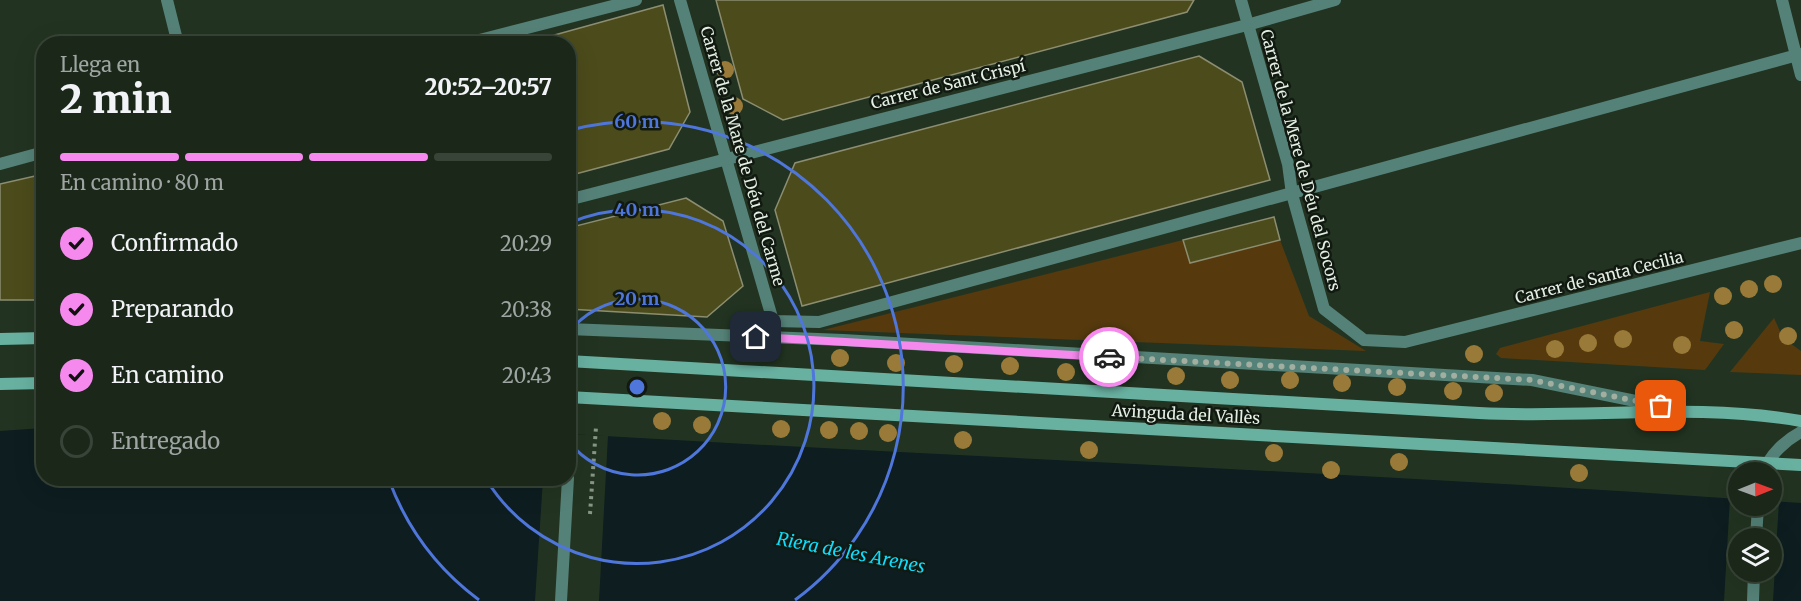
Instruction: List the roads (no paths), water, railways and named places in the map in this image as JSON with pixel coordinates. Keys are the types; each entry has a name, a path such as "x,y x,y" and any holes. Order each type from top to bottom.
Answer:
{"main road":[{"path":"0,339 36,338"},
{"name":"Avinguda del Vallès","path":"576,361 1501,414 1682,411 1769,415 1801,421"},
{"path":"0,384 36,383"},
{"name":"Avinguda del Vallès","path":"576,396 1728,466"},
{"name":"Avinguda del Vallès","path":"1782,467 1801,465"}],"street":[{"path":"166,0 176,36"},
{"path":"495,36 636,0"},
{"name":"Carrer de la Mare de Déu del Carme","path":"680,0 727,157 772,321 819,322 1292,194"},
{"name":"Carrer de la Mere de Déu del Socors","path":"1241,0 1288,164 1292,194 1324,309 1364,340 1405,342"},
{"name":"Carrer de Sant Crispí","path":"576,198 727,157 1248,25 1335,0"},
{"path":"1782,0 1798,54 1801,75"},
{"path":"1292,194 1798,54"},
{"path":"0,164 36,154"},
{"name":"Carrer de Santa Cecilia","path":"1405,342 1801,243"},
{"name":"Avinguda del Vallès","path":"576,328 854,341 1532,380 1682,411"},
{"path":"1771,462 1790,438 1801,432"},
{"path":"561,601 568,486"},
{"path":"1753,601 1754,582"}],"water":[{"name":"Riera de les Arenes","path":"36,428 36,486 576,486 576,434 1728,498 1728,516 1782,516 1782,502 1801,503 1801,601 0,601 0,431"}]}
